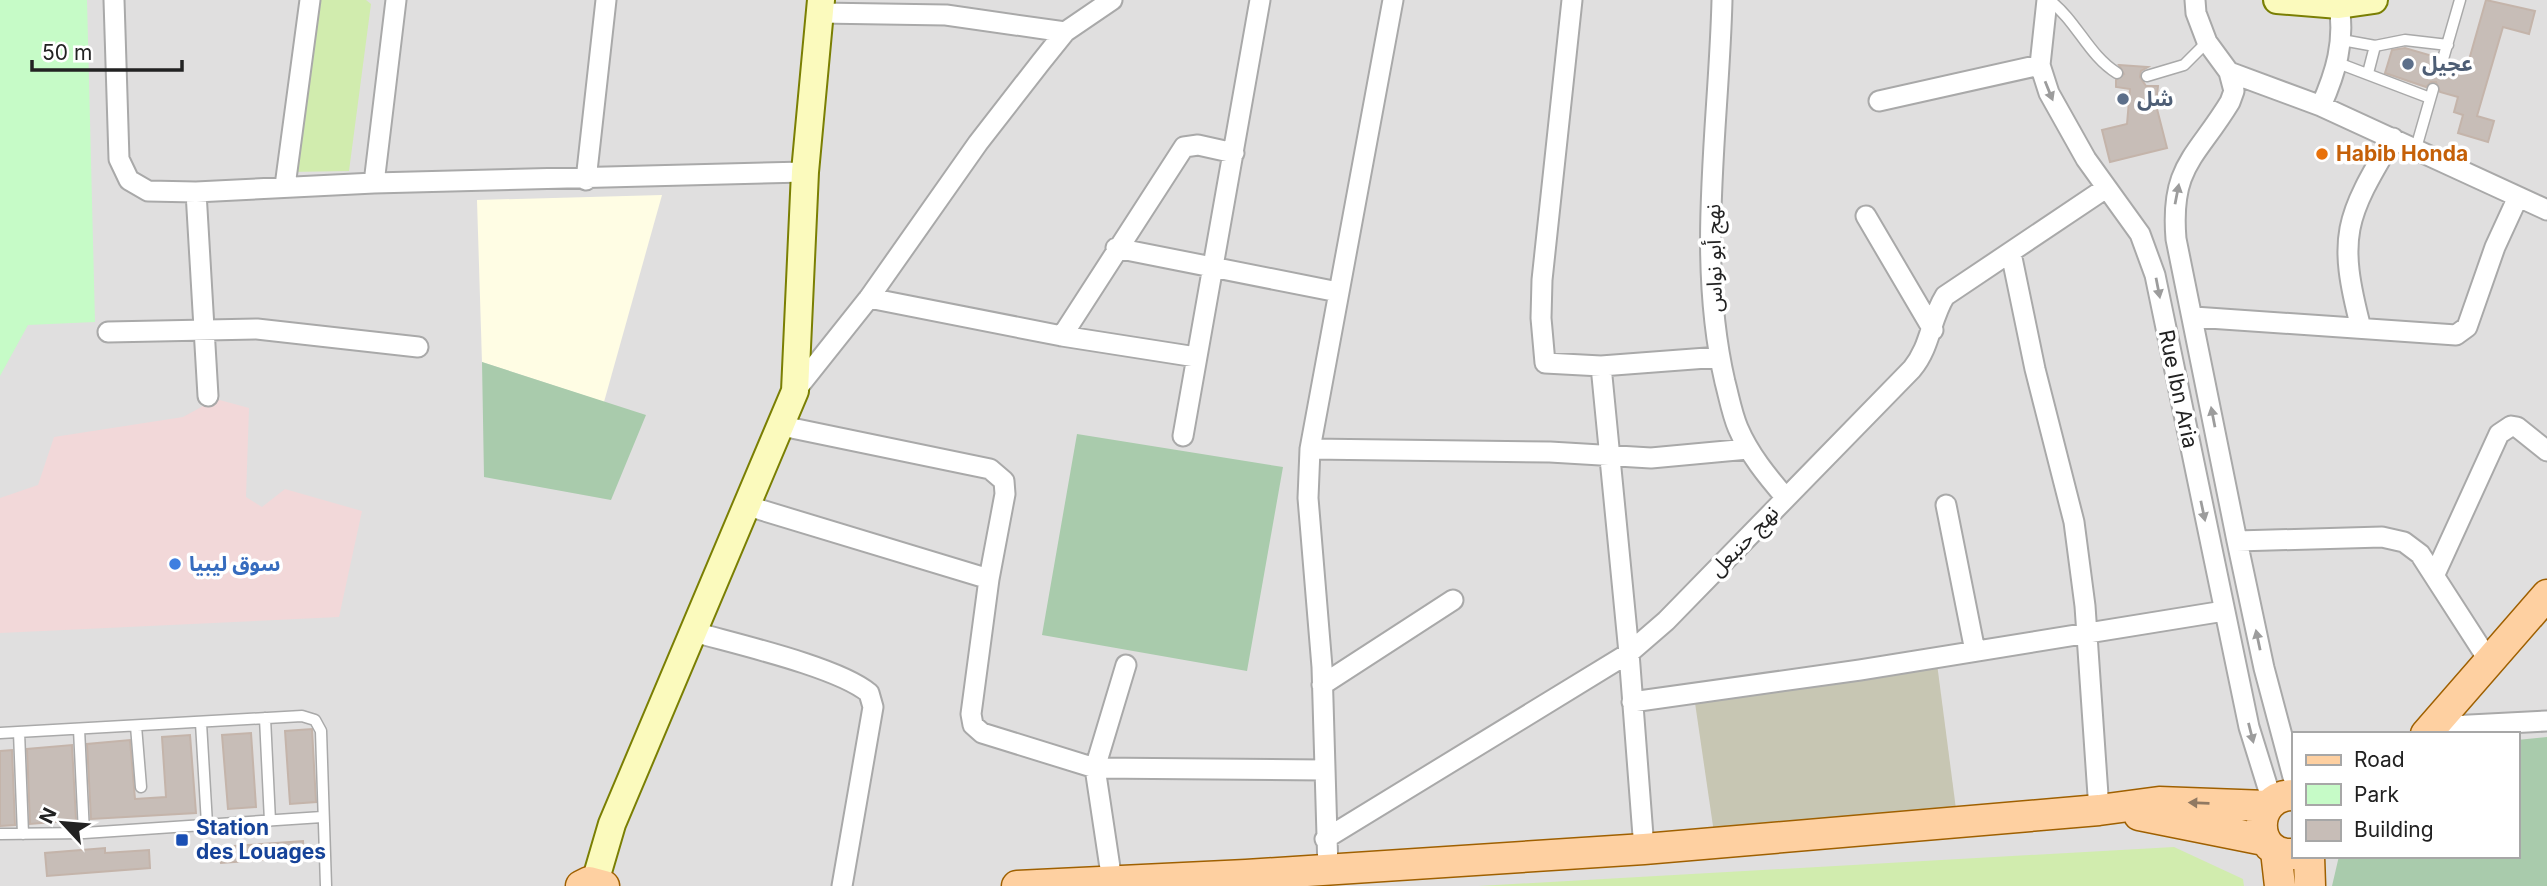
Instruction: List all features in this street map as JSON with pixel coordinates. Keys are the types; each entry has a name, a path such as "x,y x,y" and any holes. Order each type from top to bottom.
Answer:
{"main road":[{"path":"2428,731 2547,595"},
{"path":"1017,886 1112,881 1246,881 1328,870 1370,877 2159,802 2277,801"},
{"path":"2277,801 2261,817 2278,848 2280,886"},
{"path":"2103,809 2278,848"},
{"path":"2309,858 2310,886"}],"street":[{"path":"114,0 116,129 123,173 137,186 148,191 196,192 374,183 586,180 805,172"},
{"path":"285,186 310,0"},
{"path":"374,183 396,0"},
{"path":"586,180 606,0"},
{"path":"795,391 869,298 978,143 1065,32 1112,0"},
{"path":"1183,436 1260,0"},
{"path":"1328,870 1322,685 1308,498 1310,449 1394,0"},
{"path":"1572,0 1542,280 1545,363 1601,366 1720,357"},
{"name":"نهج أبو نواس","path":"1722,0 1711,297 1720,357 1737,426 1748,449 1786,498"},
{"name":"Rue Ibn Aria","path":"2048,0 2040,65 2063,122 2140,234 2155,275 2249,727 2277,801"},
{"path":"2195,0 2196,13 2207,42 2230,72 2321,106 2547,210"},
{"path":"2277,0 2339,5 2374,0"},
{"path":"2321,106 2338,63 2342,40 2339,5"},
{"path":"593,885 612,824 795,391 805,172 820,6 946,15 1065,32"},
{"path":"1879,101 2040,65"},
{"name":"Rue Ibn Aria","path":"2230,72 2234,91 2230,102 2189,161 2176,187 2176,239 2264,668 2292,773"},
{"path":"2361,328 2347,262 2349,222 2355,204 2393,138"},
{"path":"1062,336 1116,248 1184,147 1198,145 1234,153"},
{"name":"نهج حنبعل","path":"1325,839 1629,653 1667,621 1912,369 1924,354 1933,330 1937,308 1945,296 2106,188"},
{"path":"196,192 208,396"},
{"path":"2194,317 2447,335 2462,332 2518,197"},
{"path":"1866,216 1933,330"},
{"path":"1116,248 1338,292"},
{"path":"2011,253 2035,369 2074,522 2085,606 2085,634 2103,809"},
{"path":"869,298 1062,336 1196,357"},
{"path":"108,332 295,331 418,347"},
{"path":"1601,366 1629,653 1644,849"},
{"path":"782,426 996,472 1004,481 1005,494 989,579 971,713 972,725 989,736 1095,768 1324,770"},
{"path":"2435,574 2498,434 2511,426 2518,427 2547,451"},
{"path":"1310,449 1651,458 1748,449"},
{"path":"1946,505 1975,651"},
{"path":"748,506 989,579"},
{"path":"2237,541 2392,538 2414,548 2435,574 2489,661"},
{"path":"1322,685 1453,600"},
{"path":"1632,702 2224,611"},
{"path":"694,632 807,666 853,682 869,692 873,707 842,886"},
{"path":"1112,881 1095,768 1126,665"},
{"path":"2428,731 2547,721"}],"lane":[{"path":"2048,0 2070,18 2105,66 2117,73"},
{"path":"2443,59 2460,0"},
{"path":"2342,40 2375,46 2405,40 2448,45"},
{"path":"2147,76 2184,65 2207,42"},
{"path":"2368,73 2375,46"},
{"path":"2338,63 2431,94 2416,148"},
{"path":"0,733 302,716 319,724 326,886"},
{"path":"265,718 270,821"},
{"path":"201,723 207,824"},
{"path":"136,726 141,787"},
{"path":"79,729 84,833"},
{"path":"19,732 23,834"},
{"path":"0,834 84,833 322,817"}],"shaded area":[{"path":"0,0 2547,0 2547,886 0,886"},
{"path":"662,195 604,402 482,362 477,200"},
{"name":"سوق ليبيا","path":"216,399 249,408 246,497 262,507 285,489 362,511 339,617 0,633 0,498 38,485 54,437 183,417"},
{"path":"1936,656 1956,809 1714,833 1694,696"}],"green space":[{"path":"0,0 87,0 95,322 28,325 0,376"},
{"path":"310,0 366,0 371,4 349,171 287,172"},
{"path":"482,362 646,415 611,500 484,477"},
{"path":"1077,434 1283,467 1247,671 1042,635"},
{"path":"2547,737 2547,886 2332,886 2339,858 2519,858 2519,740"},
{"path":"2174,847 2243,879 2244,886 1478,886"}],"building":[{"path":"2486,0 2535,11 2529,34 2503,27 2477,116 2494,121 2488,142 2458,133 2463,115 2454,112 2458,97 2440,92 2436,82 2431,82 2426,87 2385,73 2392,50 2405,48 2436,57 2440,66 2450,61 2467,67"},
{"path":"2119,65 2148,67 2141,71 2140,77 2146,86 2158,86 2156,105 2167,148 2110,162 2102,130 2127,124 2130,89 2116,87 2116,80 2124,74"},
{"path":"312,729 316,802 290,804 285,731"},
{"path":"251,733 256,807 228,809 222,735"},
{"path":"190,735 196,813 91,819 87,744 130,740 135,799 166,797 162,737"},
{"path":"72,745 76,820 30,824 27,749"},
{"path":"12,750 15,825 0,826 0,751"},
{"path":"303,841 304,857 221,863 220,847"},
{"path":"105,848 105,853 149,850 150,868 47,876 45,853"}],"place":[{"name":"عجيل","path":"2408,64"},
{"name":"شل","path":"2123,99"},
{"name":"Habib Honda","path":"2322,154"},
{"name":"سوق ليبيا","path":"175,564"},
{"name":"Station des Louages","path":"182,840"}]}
